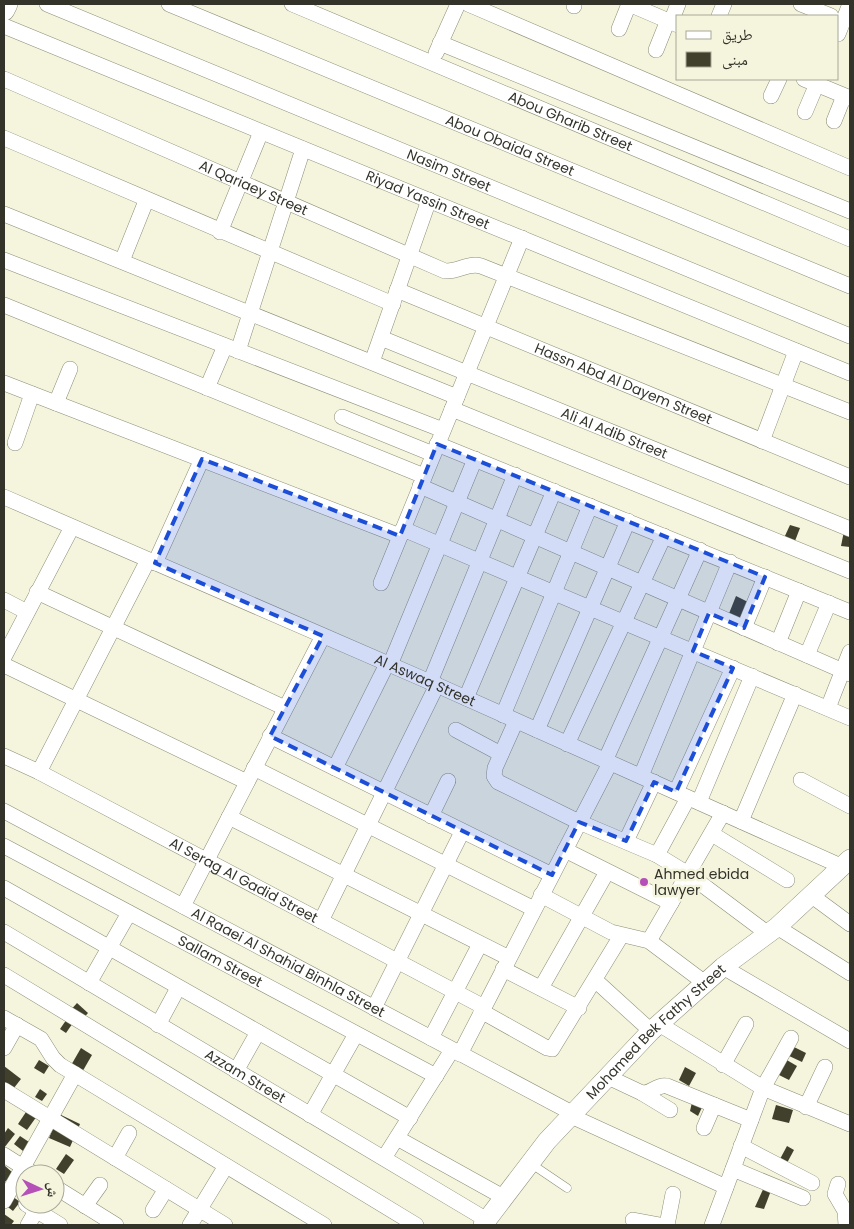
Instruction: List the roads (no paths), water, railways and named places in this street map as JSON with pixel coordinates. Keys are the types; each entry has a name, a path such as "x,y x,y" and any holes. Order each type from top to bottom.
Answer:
{"main road":[{"path":"4,10 7,4"}],"street":[{"name":"Nasim Street","path":"48,4 850,336"},
{"name":"Abou Obaida Street","path":"169,4 850,286"},
{"name":"Abou Gharib Street","path":"292,4 850,239"},
{"path":"432,62 458,4"},
{"path":"468,4 850,168"},
{"path":"619,28 629,4 672,22"},
{"path":"656,50 672,22 678,4"},
{"path":"801,4 824,15"},
{"path":"840,23 850,4"},
{"name":"Riyad Yassin Street","path":"4,26 850,373"},
{"path":"440,43 850,211"},
{"name":"Al Qariaey Street","path":"4,79 445,271 455,271 476,264 850,412"},
{"path":"772,96 779,80"},
{"path":"805,112 813,80 847,97 834,121"},
{"path":"220,232 261,132"},
{"name":"Hassn Abd Al Dayem Street","path":"4,138 270,253 486,327 850,477"},
{"path":"207,388 232,349 250,313 303,149"},
{"path":"122,261 146,200"},
{"path":"372,362 429,200"},
{"path":"4,214 372,362 454,403 850,571"},
{"path":"381,583 522,238"},
{"path":"4,260 443,430"},
{"path":"4,305 207,388 422,481 457,502 496,520 846,673"},
{"name":"Ali Al Adib Street","path":"381,338 850,529"},
{"path":"762,441 796,351"},
{"path":"56,403 70,369"},
{"path":"4,383 202,459 401,533 439,545 850,718"},
{"path":"15,443 32,394"},
{"path":"342,417 435,449 475,459 850,612"},
{"path":"39,772 114,628 152,562 202,459"},
{"path":"335,768 389,664 475,459"},
{"path":"321,921 384,793 433,684 479,562 515,475"},
{"path":"466,698 554,491"},
{"name":"Al Aswaq Street","path":"4,497 389,664 741,821 847,863"},
{"path":"590,506 554,593 510,718 494,776 498,782 579,822 657,856 688,874 772,930 850,973"},
{"path":"538,730 628,521"},
{"path":"4,657 72,527"},
{"path":"567,744 664,536"},
{"path":"384,1158 436,1076 456,1052 482,1009 538,902 608,762 660,638 700,550"},
{"path":"626,841 693,651 730,562"},
{"path":"744,628 765,577"},
{"path":"778,643 799,591"},
{"path":"38,592 285,708"},
{"path":"4,600 27,612"},
{"path":"807,655 829,603"},
{"path":"183,906 323,636"},
{"path":"828,708 846,673 850,652"},
{"path":"4,665 247,782"},
{"path":"688,797 733,668"},
{"path":"657,856 752,676"},
{"path":"741,821 795,694"},
{"path":"456,730 501,754"},
{"path":"270,736 552,875"},
{"name":"Al Serag Al Gadid Street","path":"4,756 39,772 455,992 550,1049 556,1047 578,1008"},
{"path":"254,768 446,864 538,902 582,917 621,936 649,941 705,983"},
{"path":"800,780 850,806"},
{"path":"431,816 448,781"},
{"name":"Al Raaei Al Shahid Binhla Street","path":"4,811 572,1115 726,1187"},
{"path":"649,941 723,813"},
{"path":"229,817 480,944 541,988 578,1008 621,936"},
{"path":"374,1008 462,832"},
{"path":"712,834 787,880"},
{"name":"Sallam Street","path":"4,846 436,1076"},
{"path":"565,850 671,904"},
{"name":"Mohamed Bek Fathy Street","path":"485,1223 530,1163 572,1115 655,1028 722,967 772,930 847,863"},
{"path":"541,988 607,872"},
{"path":"4,888 410,1118"},
{"path":"812,896 850,924"},
{"path":"88,983 129,913"},
{"name":"Azzam Street","path":"4,932 384,1158 485,1223"},
{"path":"431,1038 480,944"},
{"path":"722,967 850,1041"},
{"path":"4,975 416,1225"},
{"path":"595,980 655,1028 763,1088 850,1124"},
{"path":"158,1025 178,988"},
{"path":"4,1048 10,1022 41,1039 53,1058 75,1074 324,1225"},
{"path":"723,1065 746,1024"},
{"path":"236,1071 258,1032"},
{"path":"310,1115 356,1034"},
{"path":"712,1225 763,1088 791,1038"},
{"path":"806,1107 825,1067"},
{"path":"31,1164 50,1118 75,1074"},
{"path":"608,1077 642,1093 670,1110"},
{"path":"642,1093 646,1093 661,1085 667,1086 751,1120"},
{"path":"4,1090 225,1225"},
{"path":"704,1128 714,1105"},
{"path":"115,1158 129,1133"},
{"path":"397,1138 505,1198"},
{"path":"741,1146 812,1183"},
{"path":"4,1155 18,1164"},
{"path":"190,1225 226,1166"},
{"path":"733,1169 803,1198"},
{"path":"838,1184 835,1194 845,1211 846,1225"},
{"path":"5,1195 15,1185"},
{"path":"85,1206 100,1185"},
{"path":"152,1210 166,1189"},
{"path":"65,1193 116,1225"},
{"path":"667,1225 673,1194"},
{"path":"42,1214 60,1225"},
{"path":"633,1220 660,1225"}],"lane":[{"path":"530,1163 567,1188"}],"place":[{"name":"Ahmed ebida lawyer","path":"644,882"}]}
